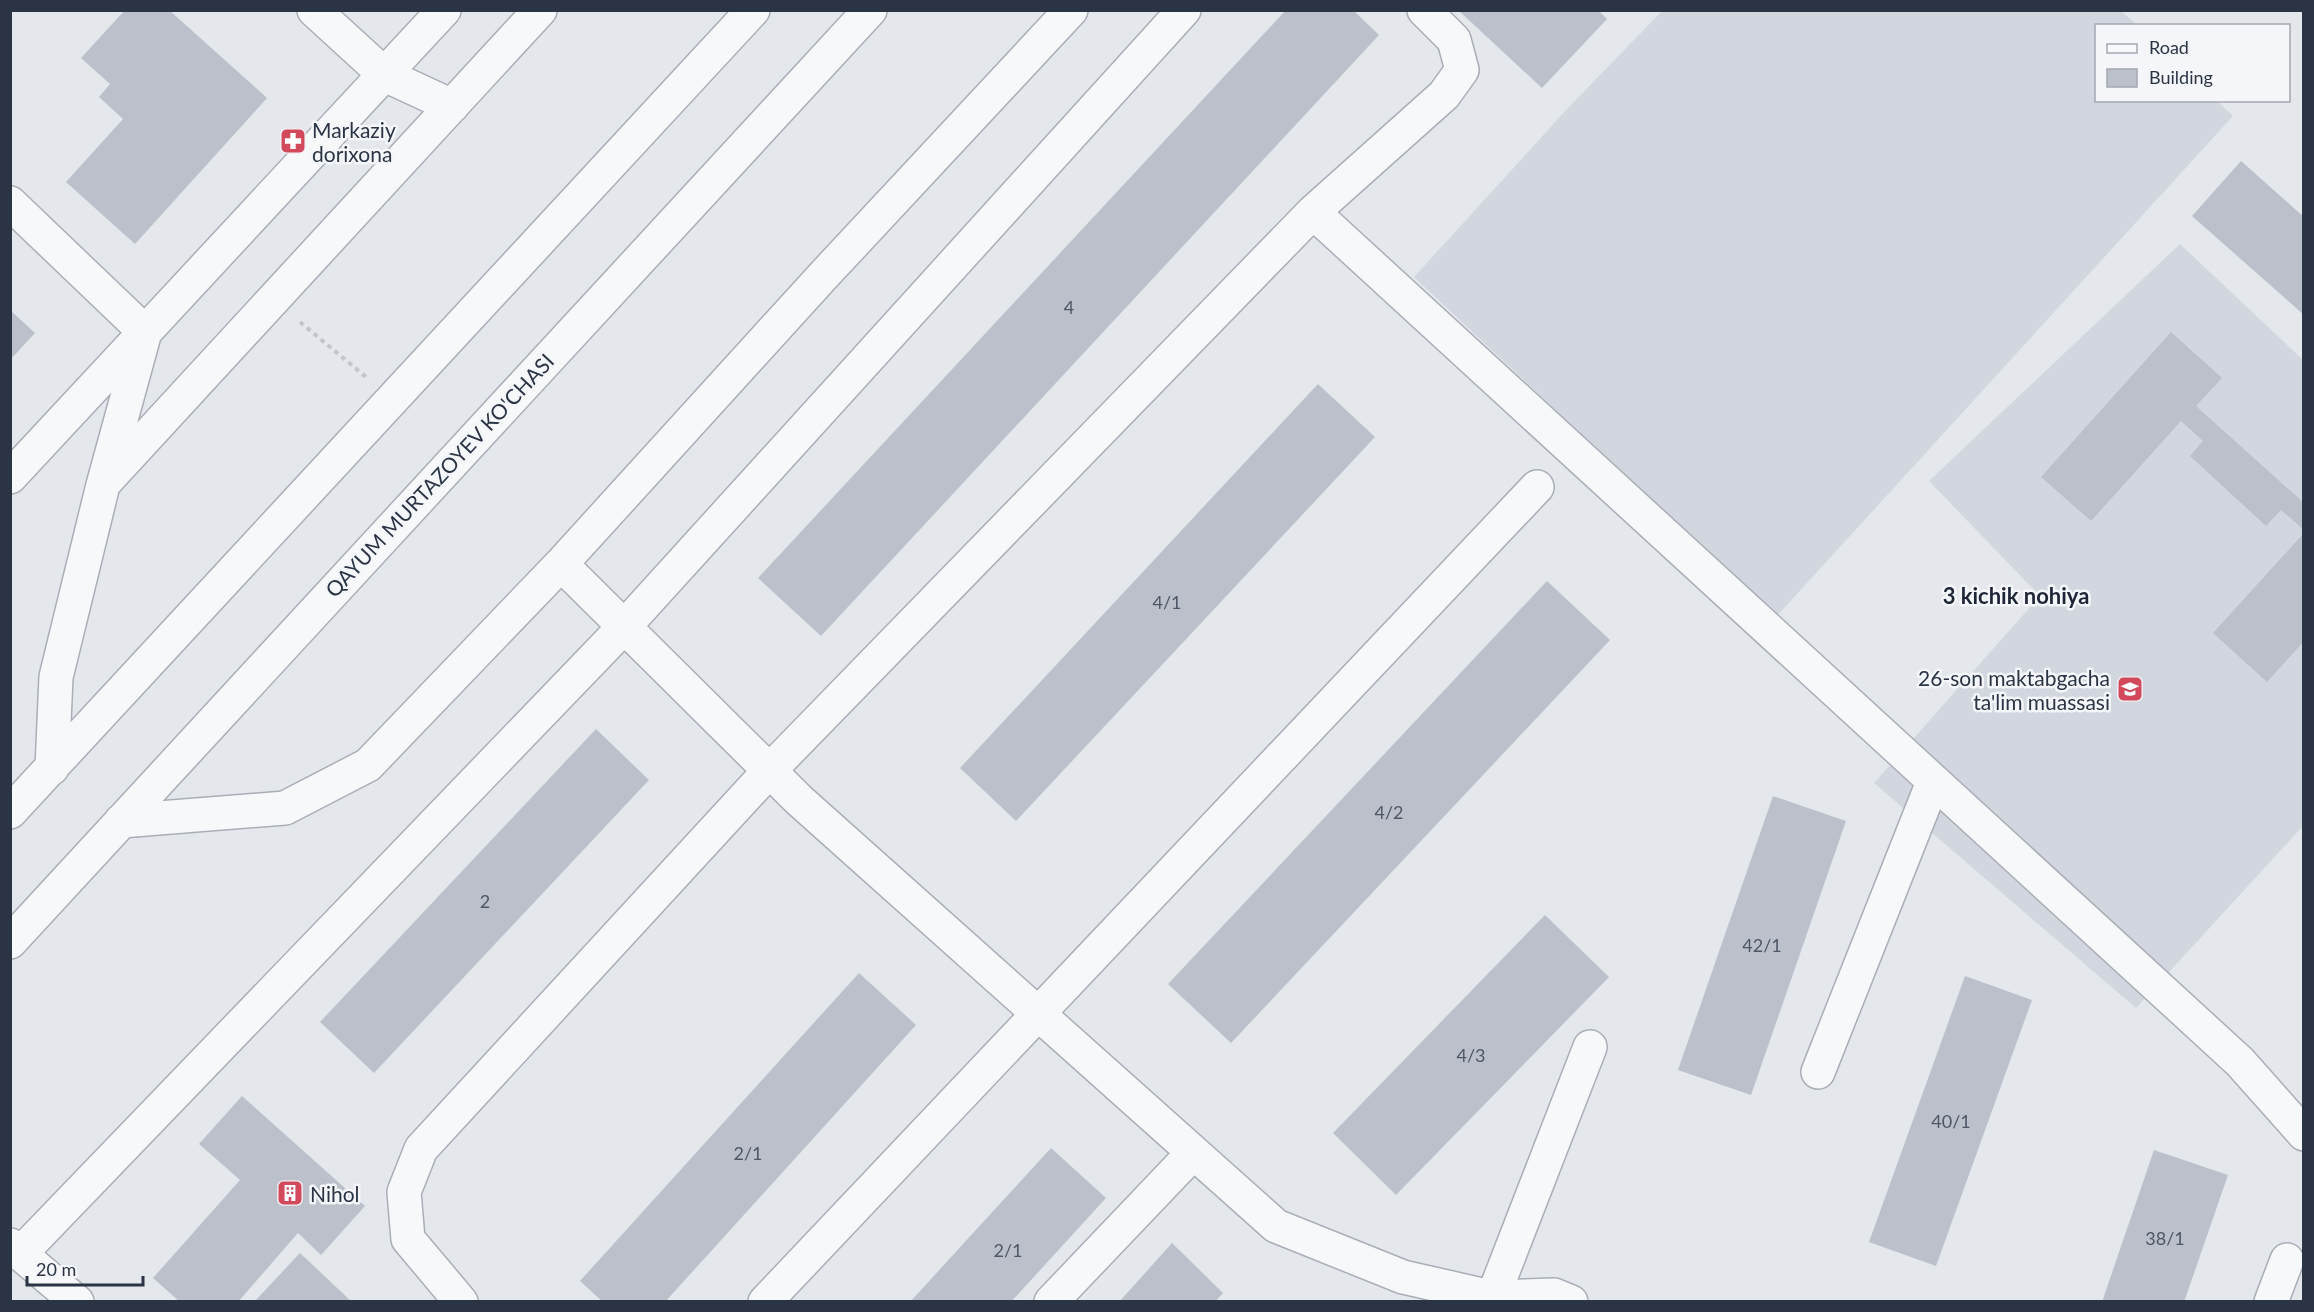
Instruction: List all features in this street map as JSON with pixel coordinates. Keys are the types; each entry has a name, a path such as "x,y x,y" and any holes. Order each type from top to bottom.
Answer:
{"street":[{"path":"314,10 386,75 452,106"},
{"path":"10,477 444,10"},
{"path":"103,485 540,10"},
{"path":"10,812 753,10"},
{"name":"QAYUM MURTAZOYEV KO'CHASI","path":"10,942 870,10"},
{"path":"121,821 285,808 368,765 561,564 1071,10"},
{"path":"77,1302 16,1249 624,627 1184,10"},
{"path":"461,1302 408,1239 404,1192 421,1149 770,770 1313,212 1444,95 1462,70 1454,39 1424,10"},
{"path":"10,203 145,332"},
{"path":"1313,212 2240,1062 2304,1134"},
{"path":"52,768 56,677 103,485 145,332"},
{"path":"765,1302 1538,487"},
{"path":"561,564 799,800 1276,1226 1403,1277 1491,1299 1554,1295 1571,1302"},
{"path":"1818,1072 1933,782"},
{"path":"1491,1299 1590,1047"},
{"path":"1051,1302 1193,1153"},
{"path":"2271,1302 2287,1260"}],"path":[{"path":"273,300 394,400"}],"shaded area":[{"path":"1662,11 2121,11 2136,24 2095,24 2095,102 2218,102 2233,116 1776,617 1414,277 1569,107"},
{"name":"26-son maktabgacha ta'lim muassasi","path":"2180,244 2303,360 2303,826 2136,1008 1874,783 2040,596 1929,481"}],"building":[{"path":"125,10 169,10 267,98 135,244 66,182 123,119 99,97 110,84 81,58"},
{"path":"1286,10 1353,10 1379,35 821,636 758,578"},
{"path":"1458,10 1598,10 1607,19 1542,88"},
{"path":"2241,161 2304,217 2304,315 2192,216"},
{"path":"10,310 35,333 10,360"},
{"path":"2171,332 2222,378 2196,406 2304,503 2304,530 2281,510 2266,526 2190,456 2203,441 2181,421 2091,521 2041,477"},
{"path":"1318,384 1375,437 1016,821 960,768"},
{"path":"2304,533 2304,641 2267,682 2213,633"},
{"path":"1547,581 1610,640 1231,1043 1168,984"},
{"path":"596,729 649,780 374,1073 320,1022"},
{"path":"1773,796 1846,821 1751,1095 1678,1070"},
{"path":"1545,915 1609,977 1396,1195 1333,1133"},
{"path":"859,973 916,1025 665,1302 603,1302 580,1281"},
{"path":"1965,976 2032,1000 1936,1266 1869,1242"},
{"name":"Nihol","path":"242,1096 365,1206 321,1255 298,1233 238,1302 180,1302 153,1278 240,1180 199,1144"},
{"path":"1051,1148 1106,1198 1011,1302 910,1302"},
{"path":"2154,1150 2228,1175 2184,1302 2102,1302"},
{"path":"1172,1243 1223,1293 1215,1302 1119,1302"},
{"path":"300,1253 352,1302 254,1302"}],"place":[{"name":"Markaziy dorixona","path":"293,141"},
{"name":"26-son maktabgacha ta'lim muassasi","path":"2130,689"},
{"name":"Nihol","path":"290,1193"}],"district":[{"name":"3 kichik nohiya","path":"2016,595"}]}
